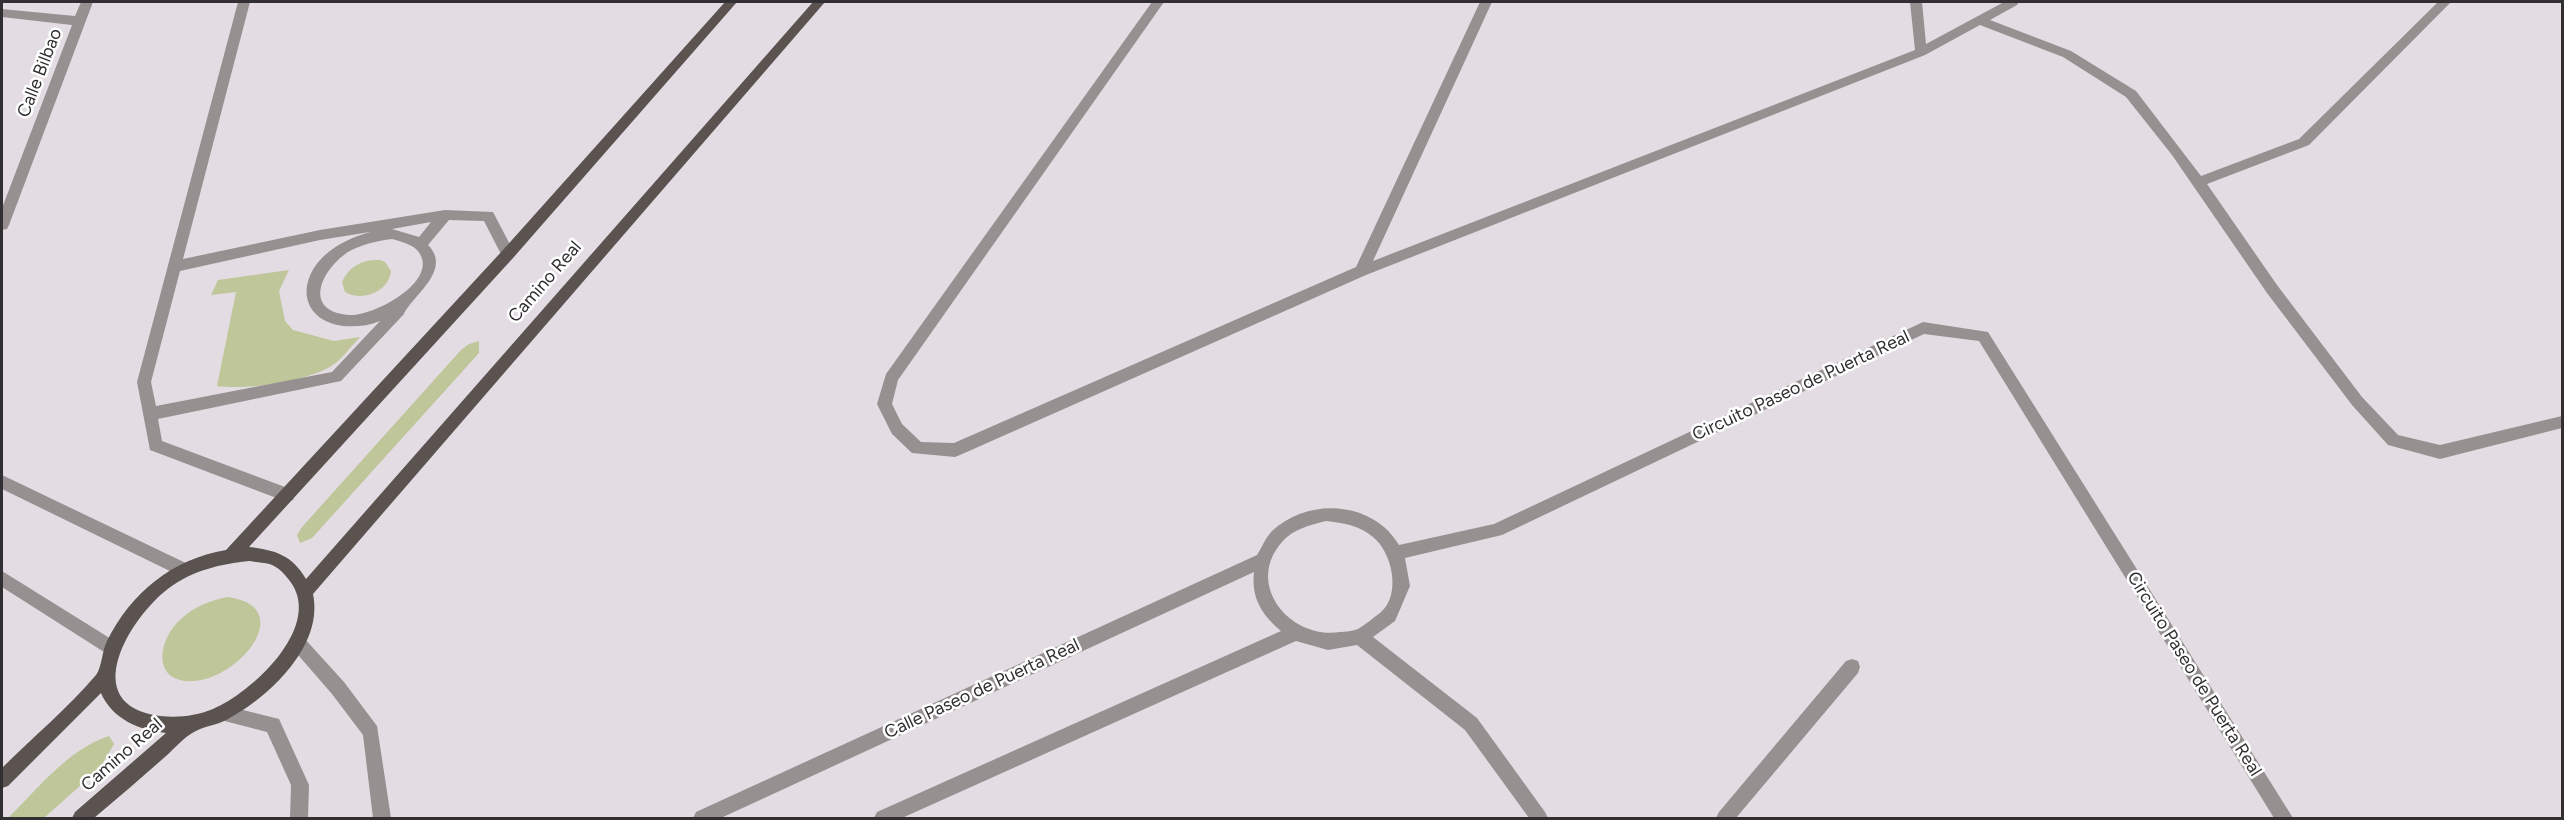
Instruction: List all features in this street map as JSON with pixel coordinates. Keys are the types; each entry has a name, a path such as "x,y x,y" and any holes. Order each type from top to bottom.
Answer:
{"main road":[{"path":"231,555 508,254 730,2"},
{"name":"Camino Real","path":"305,592 819,2"},
{"name":"Camino Real","path":"250,554 276,559 294,572 305,592 307,616 298,643 280,670 254,694 223,713 190,724 159,726 132,718 113,701 106,676 111,647 127,617 153,590 184,570 218,557 250,554"},
{"path":"2,780 106,676"},
{"name":"Camino Real","path":"81,819 190,724"}],"street":[{"name":"Calle Bilbao","path":"2,222 87,2"},
{"path":"244,2 144,382 154,445 287,495"},
{"path":"1158,2 891,378 884,404 897,429 917,447 955,450 1361,271 1921,52 2013,2"},
{"path":"1361,271 1486,2"},
{"path":"1916,2 1921,52"},
{"path":"2198,182 2304,142 2445,2"},
{"path":"2,13 79,21"},
{"path":"1979,20 2067,54 2131,94 2198,182 2272,289 2350,392 2393,440 2440,453 2562,422"},
{"path":"174,267 320,235 445,215 488,216 508,254"},
{"path":"421,244 445,215"},
{"path":"149,414 336,377 411,298 423,284 429,268 428,255 421,244 408,237 392,234 374,236 340,250 316,275 312,288 313,301 321,312 335,319 353,321 374,318 394,310 411,298"},
{"path":"320,235 340,250"},
{"name":"Circuito Paseo de Puerta Real","path":"1396,554 1496,530 1923,328 1983,336 2284,819"},
{"path":"2,482 184,570"},
{"path":"1326,514 1355,518 1379,532 1396,554 1402,586 1389,616 1360,637 1328,642 1295,633 1271,612 1260,587 1263,560 1276,537 1298,521 1326,514"},
{"name":"Calle Paseo de Puerta Real","path":"702,819 1263,560"},
{"path":"2,578 111,647"},
{"path":"883,819 1295,633"},
{"path":"1360,637 1471,724 1539,819"},
{"path":"298,643 338,688 371,732 382,819"},
{"path":"1725,819 1852,667"},
{"path":"223,713 273,725 300,785 299,819"}],"green space":[{"path":"380,260 385,262 391,271 385,285 380,290 359,296 345,292 342,282 348,272 362,262"},
{"path":"289,270 279,291 285,321 293,330 334,341 360,337 330,367 305,377 275,384 244,387 217,386 236,292 211,295 218,280"},
{"path":"479,341 479,353 312,538 300,543 297,535 302,527 461,350"},
{"path":"227,597 248,603 258,614 260,627 255,641 229,668 212,677 194,681 180,680 170,675 162,658 167,637 174,627 197,607"},
{"path":"109,736 114,744 100,768 44,818 8,818 67,760 94,742"}]}
